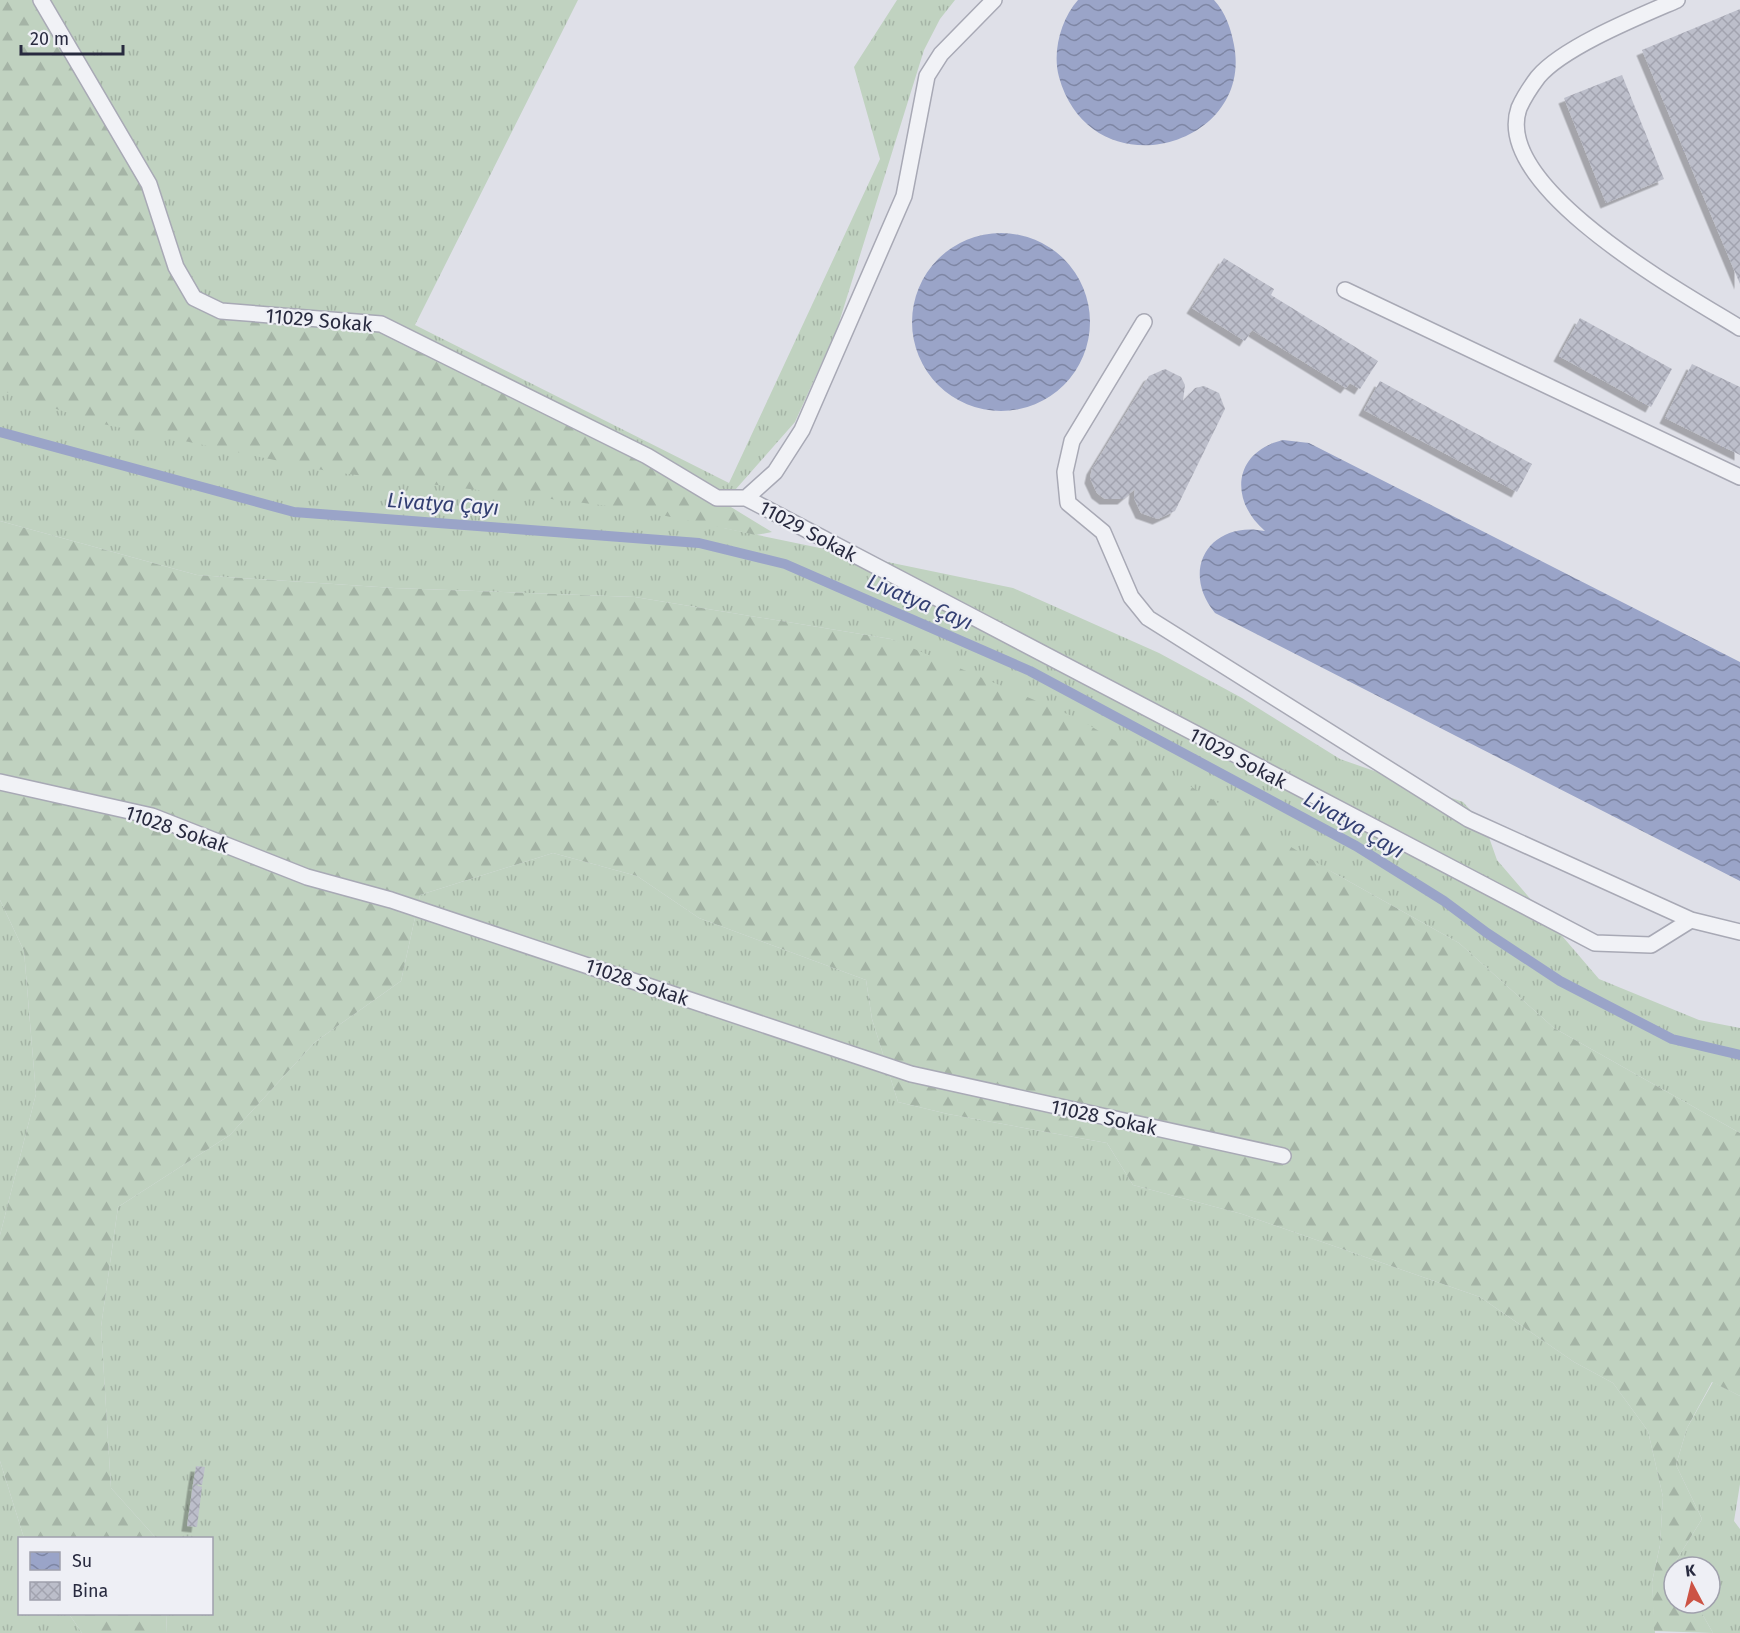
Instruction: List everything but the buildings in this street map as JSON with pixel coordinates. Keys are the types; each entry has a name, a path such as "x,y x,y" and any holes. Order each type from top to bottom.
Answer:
{"lane":[{"name":"11029 Sokak","path":"41,0 149,184 176,267 194,298 221,311 381,324 646,456 717,498 746,498 1595,943 1651,945 1691,920"},
{"path":"746,498 775,472 802,430 904,196 927,76 941,54 994,0"},
{"path":"1677,0 1566,54 1539,76 1519,109 1517,133 1528,163 1574,218 1642,268 1740,328"},
{"path":"1345,290 1740,477"},
{"path":"1144,322 1072,441 1065,472 1068,503 1103,532 1131,597 1148,618 1468,819 1691,920 1740,932"},
{"name":"11028 Sokak","path":"0,782 152,816 307,877 391,900 911,1074 1283,1156"}],"green space":[{"path":"0,0 578,0 415,325 729,483 880,159 854,67 897,0 955,0 940,19 924,50 837,329 795,422 728,498 724,528 1013,588 1159,653 1242,698 1340,759 1463,802 1485,826 1497,860 1599,979 1699,1020 1740,1028 1740,1133 1554,1028 1459,943 1334,873 891,639 635,597 394,588 197,575 0,521"},
{"path":"0,0 41,0 149,184 194,298 221,311 381,324 647,456 772,532 756,535 633,509 332,472 98,423 0,390"},
{"path":"0,521 197,575 394,588 635,597 891,639 1079,719 1334,873 1459,943 1554,1028 1740,1133 1740,1396 1712,1382 1687,1428 1676,1465 1702,1519 1680,1555 1662,1555 1662,1615 1703,1615 1713,1633 1654,1631 1652,1582 1660,1545 1663,1497 1648,1431 1613,1383 1574,1362 1480,1297 1242,1214 1133,1185 1107,1143 948,1114 898,1102 872,1019 866,980 699,918 637,876 553,853 420,895 401,981 315,1042 230,1135 118,1207 101,1327 111,1488 155,1537 24,1537 0,1461 0,1235 36,1094 24,951 0,900"},
{"path":"553,853 637,876 699,918 866,980 872,1019 898,1102 948,1114 1107,1143 1133,1185 1242,1214 1480,1297 1574,1362 1613,1383 1648,1431 1663,1497 1660,1545 1652,1582 1655,1633 166,1633 167,1615 213,1615 213,1537 155,1537 111,1488 101,1327 118,1207 230,1135 315,1042 401,981 420,895"},
{"path":"0,900 24,951 36,1094 0,1235"},
{"path":"1713,1382 1740,1396 1740,1484 1734,1521 1740,1529 1740,1633 1713,1633 1703,1615 1722,1615 1722,1555 1680,1555 1702,1519 1676,1465 1687,1428"},
{"path":"0,1461 24,1537 18,1537 18,1615 70,1615 82,1633 0,1633"},
{"path":"70,1615 167,1615 166,1633 82,1633"}],"water":[{"path":"1078,0 1214,0 1227,21 1234,45 1234,81 1220,110 1196,131 1166,143 1134,145 1103,135 1077,113 1059,77 1057,67 1057,47 1063,26"},
{"path":"1001,233 1035,240 1064,259 1083,288 1090,322 1083,356 1064,385 1035,404 1001,411 967,404 938,385 919,356 912,322 919,288 938,259 967,240"},
{"path":"1283,440 1309,443 1740,662 1740,881 1215,613 1205,596 1200,580 1201,565 1206,551 1229,533 1246,530 1265,531 1253,519 1246,505 1242,492 1242,478 1246,466 1254,455 1266,446"}],"waterway":[{"name":"Livatya Çayı","path":"0,432 294,512 699,543 785,564 1030,671 1356,846 1444,901 1487,933 1560,981 1672,1039 1740,1055"}]}
